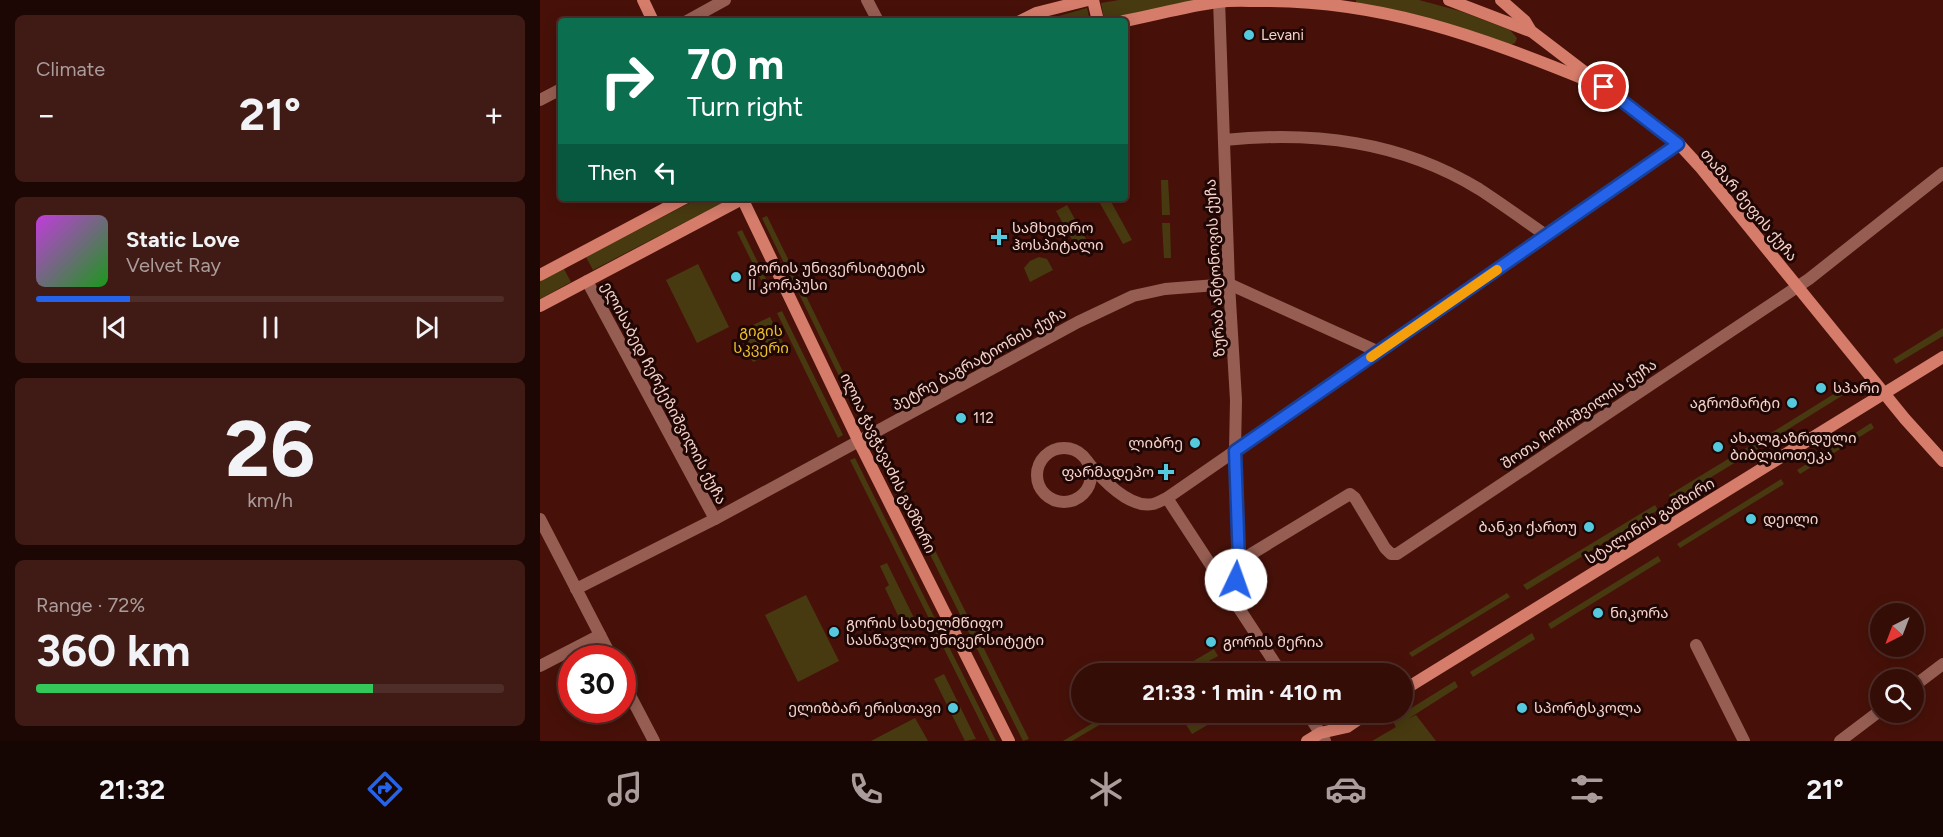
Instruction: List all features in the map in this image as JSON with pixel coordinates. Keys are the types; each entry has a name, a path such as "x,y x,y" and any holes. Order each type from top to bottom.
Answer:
{"street":[{"path":"643,0 652,18"},
{"path":"692,18 725,0"},
{"path":"867,0 876,18"},
{"path":"1026,18 1036,13 1088,0"},
{"path":"1093,0 1097,18"},
{"path":"1451,0 1531,31 1531,40 1525,49 1518,52"},
{"name":"თამარ მეფის ქუჩა","path":"1502,0 1525,21 1531,31 1678,144 1701,168 1905,419 1943,461"},
{"path":"1128,20 1219,1 1349,2 1451,28 1604,87"},
{"name":"ზურაბ ანტონოვის ქუჩა","path":"1219,1 1229,284 1236,400 1235,451 1239,562 1234,599"},
{"path":"540,100 558,91"},
{"path":"1224,140 1268,136 1312,137 1355,143 1397,153 1477,188 1547,236"},
{"path":"1087,461 1091,478 1083,494 1076,499 1058,501 1043,492 1037,476 1042,459 1056,449 1065,448 1074,449 1087,461 1106,484 1129,499 1152,504 1167,498 1678,144"},
{"name":"შოთა ჩოჩიშვილის ქუჩა","path":"1239,562 1350,494 1355,498 1385,548 1391,554 1397,554 1809,279 1943,173"},
{"path":"540,274 679,201"},
{"path":"540,306 737,201"},
{"name":"ილია ჭავჭავაძის გამზირი","path":"744,201 859,442 1009,741"},
{"name":"ელისაბედ ჩერქეზიშვილის ქუჩა","path":"587,281 715,519"},
{"name":"პეტრე ბაგრატიონის ქუჩა","path":"576,589 715,519 1078,322 1133,296 1165,289 1229,284 1379,352"},
{"name":"სტალინის გამზირი","path":"1413,684 1943,357"},
{"path":"1088,487 1106,484"},
{"path":"1167,498 1275,663"},
{"path":"540,519 605,645"},
{"path":"540,666 600,635"},
{"path":"1696,645 1744,741"},
{"path":"1924,678 1943,664"},
{"path":"636,707 654,741"},
{"path":"1840,741 1870,718"},
{"path":"1314,723 1322,737"},
{"path":"1307,741 1353,723"},
{"path":"1336,741 1347,727"}],"green space":[{"path":"1119,0 1203,0 1110,18 1104,18 1101,3"},
{"path":"1356,0 1419,0 1460,11 1510,30 1517,38 1515,43 1510,45 1409,13 1356,3"},
{"path":"1087,8 1089,18 1052,18"},
{"path":"1161,180 1168,180 1170,215 1162,215"},
{"path":"693,201 726,201 593,270 586,257"},
{"path":"1099,201 1111,201 1132,240 1123,244"},
{"path":"1067,205 1086,239 1075,245 1056,211"},
{"path":"767,216 848,382 843,384 762,218"},
{"path":"1162,223 1170,223 1171,258 1164,258"},
{"path":"742,230 770,287 766,290 737,232"},
{"path":"1039,257 1047,259 1053,270 1030,282 1024,268 1030,261"},
{"path":"698,264 729,327 697,343 666,280"},
{"path":"564,269 571,282 540,299 540,281"},
{"path":"782,311 843,435 838,438 777,313"},
{"name":"გიგის სკვერი","path":"770,317 785,346 753,362 738,332"},
{"path":"1943,328 1943,336 1896,364 1893,359"},
{"path":"1845,387 1848,392 1774,438 1771,433"},
{"path":"1871,423 1874,428 1800,474 1797,470"},
{"path":"1756,442 1759,448 1672,501 1669,495"},
{"path":"882,444 1029,739 1023,741 876,446"},
{"path":"855,458 996,741 990,741 850,460"},
{"path":"1781,479 1784,484 1680,548 1677,544"},
{"path":"1655,505 1658,510 1527,590 1523,585"},
{"path":"1658,556 1661,561 1551,629 1548,624"},
{"path":"887,563 914,618 902,624 885,588 889,585 880,566"},
{"path":"1507,593 1510,597 1412,657 1409,653"},
{"path":"806,595 839,661 798,682 765,615"},
{"path":"1532,633 1535,639 1473,677 1470,672"},
{"path":"1214,649 1218,656 1205,663 1190,663"},
{"path":"944,674 976,739 965,741 934,679"},
{"path":"1455,681 1458,687 1413,716 1413,707"},
{"path":"1416,715 1436,741 1372,741 1396,727 1394,723 1413,723 1413,716"},
{"path":"915,718 928,741 871,741"},
{"path":"1093,723 1103,723 1072,741 1063,741"},
{"path":"1185,723 1211,723 1192,734"}],"slow traffic":[{"path":"1371,357 1497,270"}],"place":[{"name":"Levani","path":"1249,35"},
{"name":"სამხედრო ჰოსპიტალი","path":"999,237"},
{"name":"გორის უნივერსიტეტის II კორპუსი","path":"736,277"},
{"name":"სპარი","path":"1821,388"},
{"name":"აგრომარტი","path":"1792,403"},
{"name":"112","path":"961,418"},
{"name":"ლიბრე","path":"1195,443"},
{"name":"ახალგაზრდული ბიბლიოთეკა","path":"1718,447"},
{"name":"ფარმადეპო","path":"1166,472"},
{"name":"დეილი","path":"1751,519"},
{"name":"ბანკი ქართუ","path":"1589,527"},
{"name":"ნიკორა","path":"1598,613"},
{"name":"გორის სახელმწიფო სასწავლო უნივერსიტეტი","path":"834,632"},
{"name":"გორის მერია","path":"1211,642"},
{"name":"ელიზბარ ერისთავი","path":"953,708"},
{"name":"სპორტსკოლა","path":"1522,708"}],"route":[{"path":"1236,580 1239,562 1235,451 1678,144 1604,87"}]}
